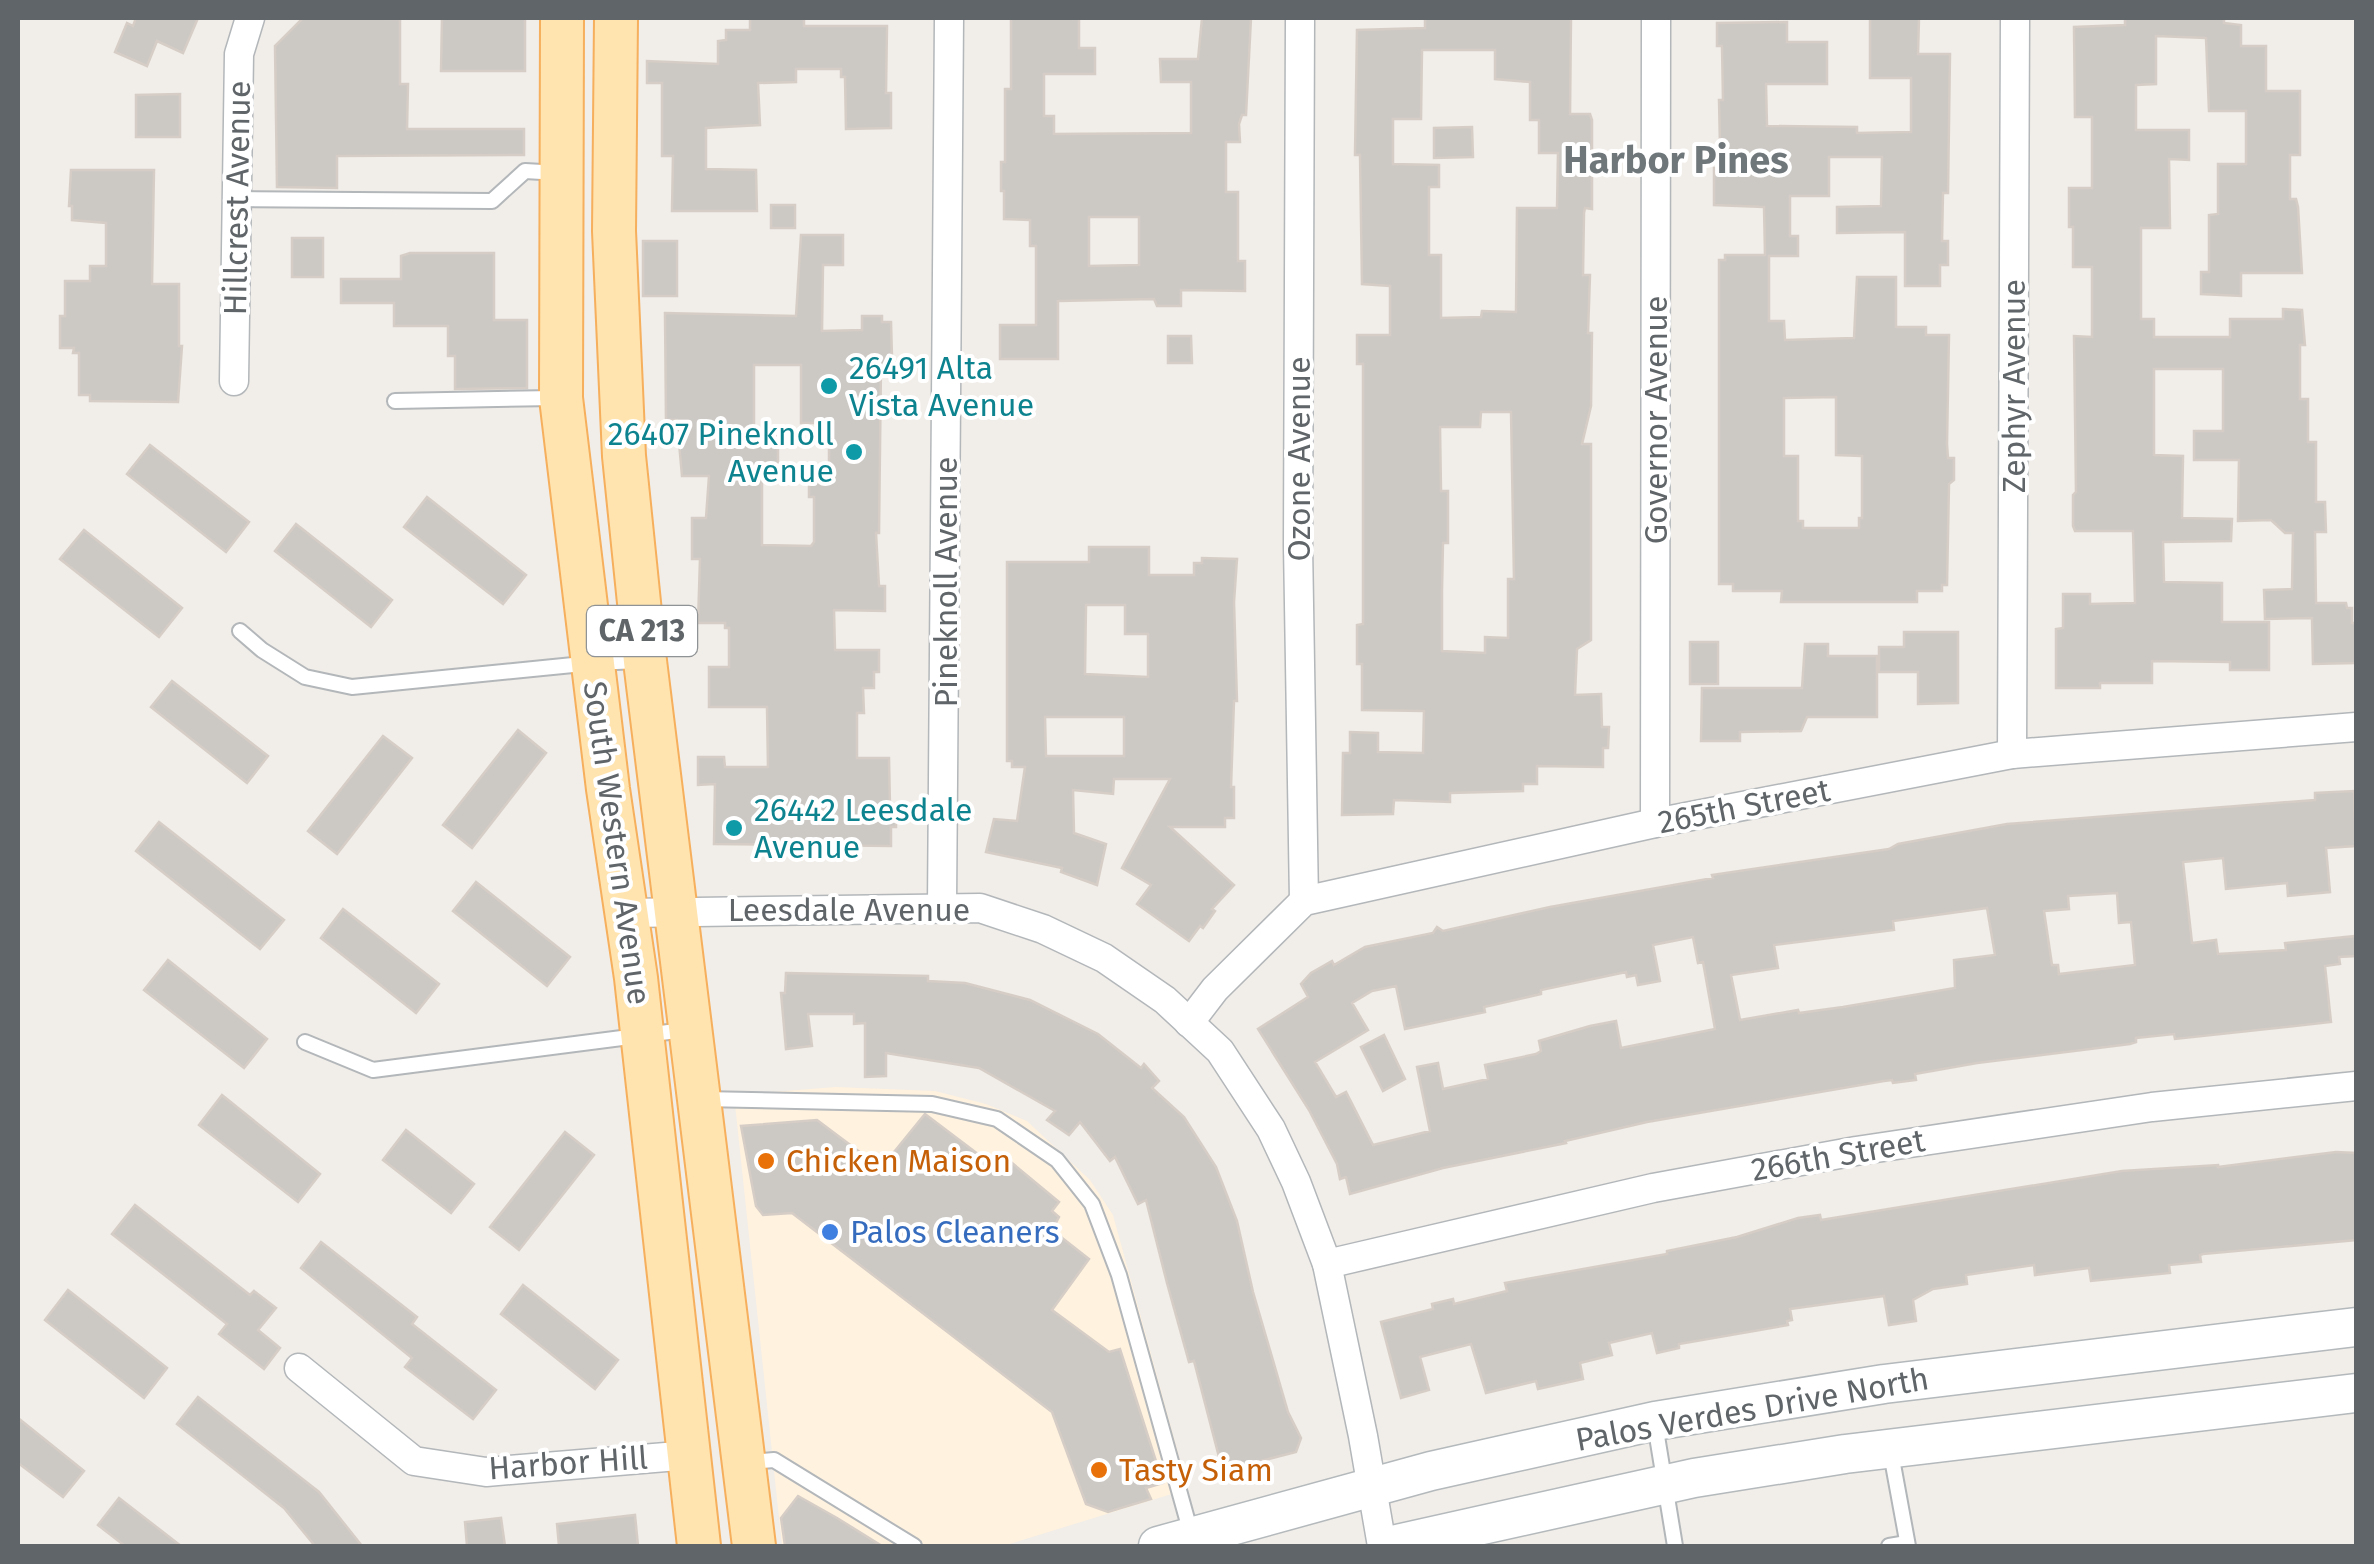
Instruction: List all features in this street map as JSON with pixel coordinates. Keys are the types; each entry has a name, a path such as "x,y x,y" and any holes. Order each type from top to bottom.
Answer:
{"main road":[{"name":"South Western Avenue","path":"562,18 561,398 593,663 642,1036 702,1334 744,1462 754,1546"},
{"name":"South Western Avenue","path":"616,18 618,362 645,661 699,1099 702,1334 690,1454 699,1546"},
{"name":"Palos Verdes Drive North","path":"1175,1542 1372,1486 1655,1421 1884,1384 2356,1328"},
{"name":"Palos Verdes Drive North","path":"1385,1546 1665,1484 1890,1448 2356,1392"}],"street":[{"name":"Hillcrest Avenue","path":"234,381 239,54 250,18"},
{"name":"Pineknoll Avenue","path":"942,907 949,18"},
{"name":"Ozone Avenue","path":"1300,18 1298,545 1304,901"},
{"name":"Governor Avenue","path":"1655,823 1656,18"},
{"name":"Zephyr Avenue","path":"2012,754 2015,18"},
{"name":"265th Street","path":"1304,901 1655,823 2012,754 2356,727"},
{"path":"1189,1022 1214,989 1304,901"},
{"name":"Leesdale Avenue","path":"627,913 980,908 1043,929 1104,958 1165,1000 1220,1051 1271,1129 1296,1182 1327,1264 1385,1546"},
{"name":"266th Street","path":"1327,1264 1653,1188 1856,1151 2152,1107 2356,1086"},
{"name":"Harbor Hill","path":"300,1368 414,1462 486,1472 690,1454"}],"lane":[{"path":"237,198 492,201 525,172 559,173"},
{"path":"395,400 561,398"},
{"path":"240,630 262,650 304,677 352,687 645,661"},
{"path":"305,1042 373,1070 690,1029"},
{"path":"699,1099 932,1104 996,1119 1057,1160 1092,1204 1119,1276 1175,1542"},
{"path":"1655,1421 1675,1546"},
{"path":"1889,1546 1908,1545 1890,1448"},
{"path":"744,1462 774,1460 914,1546"}],"shaded area":[{"path":"836,1087 935,1091 986,1104 1027,1121 1090,1180 1113,1215 1188,1489 1003,1546 782,1546 734,1095"}],"building":[{"path":"136,18 198,18 183,53 157,41 147,66 115,52 127,23 133,26"},
{"path":"303,18 400,19 400,84 408,84 407,129 524,129 524,155 337,156 337,188 277,187 275,46"},
{"path":"442,18 525,18 525,71 441,71"},
{"path":"750,18 804,18 804,26 887,26 886,93 891,93 891,128 846,129 845,77 841,77 841,69 796,69 796,82 758,83 760,125 706,128 706,169 756,170 757,211 672,211 673,156 662,156 662,83 647,83 647,61 718,64 718,41 726,40 726,30 750,30"},
{"path":"1011,18 1079,19 1079,48 1095,48 1095,74 1044,74 1044,116 1054,116 1054,134 1191,133 1191,82 1161,82 1160,59 1198,59 1202,18 1251,18 1246,115 1242,115 1239,124 1240,142 1226,142 1226,192 1238,192 1238,261 1245,261 1245,291 1181,290 1181,306 1157,306 1154,299 1058,301 1058,359 1000,359 1000,325 1036,325 1036,246 1030,246 1030,220 1004,219 1001,191 1005,89 1011,89","holes":["1089,217 1139,217 1139,265 1089,266"]},
{"path":"1425,18 1571,18 1570,114 1590,114 1592,120 1592,209 1585,208 1584,213 1583,275 1590,275 1591,406 1582,444 1591,444 1591,640 1577,649 1575,695 1601,694 1602,727 1609,727 1608,748 1603,748 1603,767 1537,766 1537,784 1523,784 1523,791 1450,793 1450,802 1394,800 1393,814 1342,815 1343,753 1350,753 1350,732 1378,733 1378,752 1423,753 1424,711 1362,710 1357,625 1363,624 1363,364 1357,364 1357,335 1390,335 1390,286 1362,284 1360,155 1355,155 1357,30 1425,28","holes":["1422,50 1495,50 1495,79 1530,82 1530,120 1539,120 1539,153 1558,153 1557,208 1517,208 1516,312 1482,311 1481,317 1441,318 1441,255 1429,255 1429,187 1439,187 1439,165 1393,164 1393,119 1421,119","1481,412 1511,412 1514,579 1508,579 1508,638 1485,637 1485,653 1442,651 1443,543 1448,543 1448,491 1441,491 1440,427 1480,427"]},
{"path":"1870,18 1919,18 1918,54 1950,54 1948,193 1943,193 1942,241 1948,241 1948,265 1940,265 1940,286 1905,286 1905,232 1837,233 1837,207 1881,206 1882,157 1829,157 1829,196 1790,196 1790,236 1798,236 1798,256 1769,256 1769,321 1784,321 1785,340 1854,338 1857,277 1896,277 1896,327 1926,327 1926,335 1949,335 1947,444 1948,458 1954,458 1954,480 1949,484 1947,585 1942,585 1942,591 1917,591 1917,602 1781,602 1782,591 1733,591 1733,584 1719,584 1719,260 1725,260 1725,255 1765,255 1764,207 1714,205 1714,168 1718,168 1720,146 1719,100 1723,100 1722,46 1717,46 1717,23 1787,22 1787,42 1827,42 1827,84 1766,84 1767,126 1857,127 1857,133 1911,132 1911,78 1870,78","holes":["1836,397 1836,455 1862,456 1859,528 1803,528 1803,521 1798,521 1798,456 1784,456 1784,398"]},
{"path":"2125,18 2224,18 2224,23 2241,25 2241,46 2266,46 2266,91 2300,91 2300,155 2290,155 2290,199 2296,199 2298,207 2302,273 2241,273 2241,296 2201,294 2201,272 2209,272 2209,215 2218,214 2218,164 2246,164 2246,111 2209,111 2206,38 2156,36 2156,84 2136,85 2136,130 2189,130 2189,160 2169,159 2170,228 2141,228 2141,319 2154,319 2154,337 2230,337 2230,319 2283,319 2283,309 2302,310 2305,345 2300,345 2300,399 2308,399 2308,442 2316,442 2316,502 2325,502 2326,532 2315,532 2316,603 2346,603 2347,608 2352,608 2352,623 2356,623 2355,663 2313,664 2312,618 2265,619 2264,590 2292,589 2293,533 2285,533 2271,520 2238,521 2239,460 2194,460 2194,431 2223,431 2223,369 2154,369 2154,455 2183,456 2182,518 2232,519 2231,541 2163,542 2164,582 2222,583 2222,622 2269,622 2269,670 2230,670 2230,662 2152,661 2152,683 2056,688 2056,629 2063,628 2063,594 2090,594 2090,604 2135,603 2133,531 2075,531 2073,526 2074,336 2092,337 2092,267 2073,267 2073,227 2069,227 2069,188 2092,188 2092,117 2075,117 2074,27 2125,25"},
{"path":"180,94 180,137 136,137 136,95"},
{"path":"1472,127 1473,157 1434,158 1434,128"},
{"path":"71,170 154,170 152,284 179,284 182,346 178,402 90,401 90,395 79,395 79,353 73,353 74,348 60,348 65,281 90,281 90,266 106,266 106,223 72,220"},
{"path":"771,205 795,205 795,228 771,228"},
{"path":"801,235 843,235 843,265 823,265 822,331 862,330 862,316 882,316 882,322 891,322 892,357 889,364 881,364 876,533 879,586 885,586 885,611 834,610 835,650 879,650 874,688 863,688 864,713 857,713 857,758 889,758 890,807 896,807 891,846 714,844 715,784 698,785 698,757 724,757 725,767 768,767 767,707 709,707 709,667 729,667 729,628 725,628 725,623 698,623 700,559 692,559 692,518 706,518 709,476 682,476 677,420 666,420 665,313 796,316","holes":["754,365 801,365 801,423 829,423 829,472 809,472 809,497 814,497 814,542 811,546 762,545 762,463 778,463 778,429 754,429"]},
{"path":"292,238 323,238 323,277 292,277"},
{"path":"643,241 677,241 677,296 643,296"},
{"path":"494,253 494,320 527,320 527,388 455,389 455,356 448,356 448,326 394,326 394,303 341,303 341,279 401,279 401,256"},
{"path":"1168,336 1191,336 1192,363 1168,363"},
{"path":"150,445 249,522 226,552 127,474"},
{"path":"427,497 526,575 503,604 404,527"},
{"path":"296,524 392,600 371,627 275,551"},
{"path":"84,530 182,608 159,637 60,559"},
{"path":"1089,547 1149,547 1149,575 1194,575 1194,563 1202,563 1202,558 1237,559 1237,701 1231,787 1234,818 1225,818 1225,827 1170,827 1234,885 1189,941 1137,904 1151,885 1122,868 1170,779 1114,779 1113,794 1073,790 1074,833 1106,844 1097,885 1061,872 1062,868 986,852 994,819 1017,821 1025,767 1012,767 1012,761 1007,761 1007,562 1089,562","holes":["1086,605 1125,605 1125,634 1148,634 1148,677 1085,674","1045,717 1124,717 1124,756 1046,756"]},
{"path":"1904,632 1958,632 1958,703 1918,704 1918,672 1879,672 1879,647 1904,647"},
{"path":"1690,642 1718,642 1718,684 1690,684"},
{"path":"1805,644 1828,644 1828,656 1877,656 1877,717 1807,717 1801,731 1740,732 1740,741 1701,741 1702,688 1802,688"},
{"path":"172,681 268,756 247,783 151,707"},
{"path":"518,730 546,753 472,848 443,825"},
{"path":"383,736 412,758 337,854 308,831"},
{"path":"2354,791 2356,846 2326,848 2330,892 2288,896 2287,883 2226,889 2223,858 2183,862 2192,943 2216,940 2218,954 2286,950 2285,943 2356,936 2356,956 2339,957 2340,964 2325,966 2331,1022 2175,1039 2174,1034 2136,1038 2130,1044 1977,1063 1915,1074 1916,1080 1884,1081 1647,1122 1443,1168 1350,1194 1346,1177 1340,1179 1337,1164 1309,1110 1258,1029 1308,997 1301,984 1332,961 1334,965 1365,947 1433,933 1437,927 1443,931 1713,878 1712,875 1889,849 1898,844 2007,824 2315,800 2315,793","holes":["2117,893 2119,923 2131,922 2135,965 2059,974 2058,965 2052,965 2044,911 2069,909 2068,896","1987,908 1995,955 1954,960 1955,988 1740,1020 1731,975 1778,968 1774,945 1894,930 1893,921","1693,937 1698,963 1703,962 1715,1029 1621,1048 1616,1021 1590,1026 1539,1041 1541,1051 1536,1054 1485,1065 1488,1079 1443,1089 1438,1063 1417,1067 1430,1131 1373,1145 1346,1092 1336,1097 1315,1062 1368,1030 1352,1003 1372,991 1396,986 1405,1029 1485,1012 1484,1007 1541,994 1541,990 1626,972 1627,977 1636,975 1638,985 1660,981 1653,945"]},
{"path":"159,822 284,920 260,949 136,851"},
{"path":"476,882 570,957 547,986 453,911"},
{"path":"343,909 439,984 416,1013 321,938"},
{"path":"168,960 267,1039 244,1068 144,990"},
{"path":"786,973 928,976 928,981 965,983 1030,1000 1098,1034 1141,1068 1144,1064 1159,1081 1152,1088 1184,1117 1216,1167 1237,1221 1288,1412 1301,1438 1296,1452 1245,1465 1248,1474 1225,1480 1146,1200 1138,1204 1115,1157 1110,1161 1080,1122 1069,1135 1047,1120 1055,1111 979,1068 886,1053 886,1076 865,1077 865,1023 854,1024 854,1014 808,1014 812,1046 786,1049 781,993 785,993"},
{"path":"1384,1035 1405,1079 1383,1091 1361,1047"},
{"path":"222,1095 320,1174 298,1202 199,1125"},
{"path":"925,1114 999,1170 1006,1158 1059,1202 1052,1211 1059,1217 1052,1230 1089,1259 1052,1310 1109,1352 1120,1349 1163,1483 1146,1488 1151,1499 1108,1512 1086,1504 1052,1412 792,1213 763,1215 756,1206 741,1126 817,1120 881,1168"},
{"path":"406,1130 474,1184 451,1213 383,1160"},
{"path":"565,1132 594,1155 519,1250 490,1227"},
{"path":"2336,1152 2356,1153 2356,1240 2203,1254 2201,1262 2169,1265 2170,1273 2091,1281 2089,1268 2035,1275 2034,1265 1966,1275 1967,1284 1933,1289 1913,1300 1916,1321 1889,1325 1884,1296 1790,1309 1792,1320 1787,1321 1788,1325 1679,1344 1679,1348 1657,1353 1652,1333 1609,1343 1612,1355 1580,1363 1583,1379 1538,1389 1536,1381 1486,1393 1471,1344 1420,1357 1429,1390 1401,1398 1381,1322 1433,1309 1432,1304 1453,1299 1454,1304 1507,1291 1505,1283 1667,1254 1798,1218 1820,1215 1821,1220 2122,1171 2218,1167"},
{"path":"135,1205 250,1295 254,1291 276,1308 258,1330 280,1348 264,1369 219,1334 227,1324 112,1234"},
{"path":"321,1242 417,1317 412,1324 496,1390 473,1419 405,1367 412,1358 301,1268"},
{"path":"523,1285 618,1360 595,1389 501,1314"},
{"path":"68,1290 167,1368 144,1398 45,1320"},
{"path":"198,1397 319,1492 362,1546 315,1546 284,1508 177,1424"},
{"path":"18,1418 84,1471 63,1497 18,1463"},
{"path":"798,1496 882,1546 785,1546 781,1518"},
{"path":"119,1498 181,1546 125,1546 98,1525"},
{"path":"635,1515 638,1546 559,1546 557,1524"},
{"path":"501,1518 505,1546 467,1546 465,1522"}],"place":[{"name":"26491 Alta Vista Avenue","path":"829,386"},
{"name":"26407 Pineknoll Avenue","path":"854,452"},
{"name":"26442 Leesdale Avenue","path":"734,828"},
{"name":"Chicken Maison","path":"766,1161"},
{"name":"Palos Cleaners","path":"830,1232"},
{"name":"Tasty Siam","path":"1099,1470"}],"district":[{"name":"Harbor Pines","path":"1676,160"}]}
